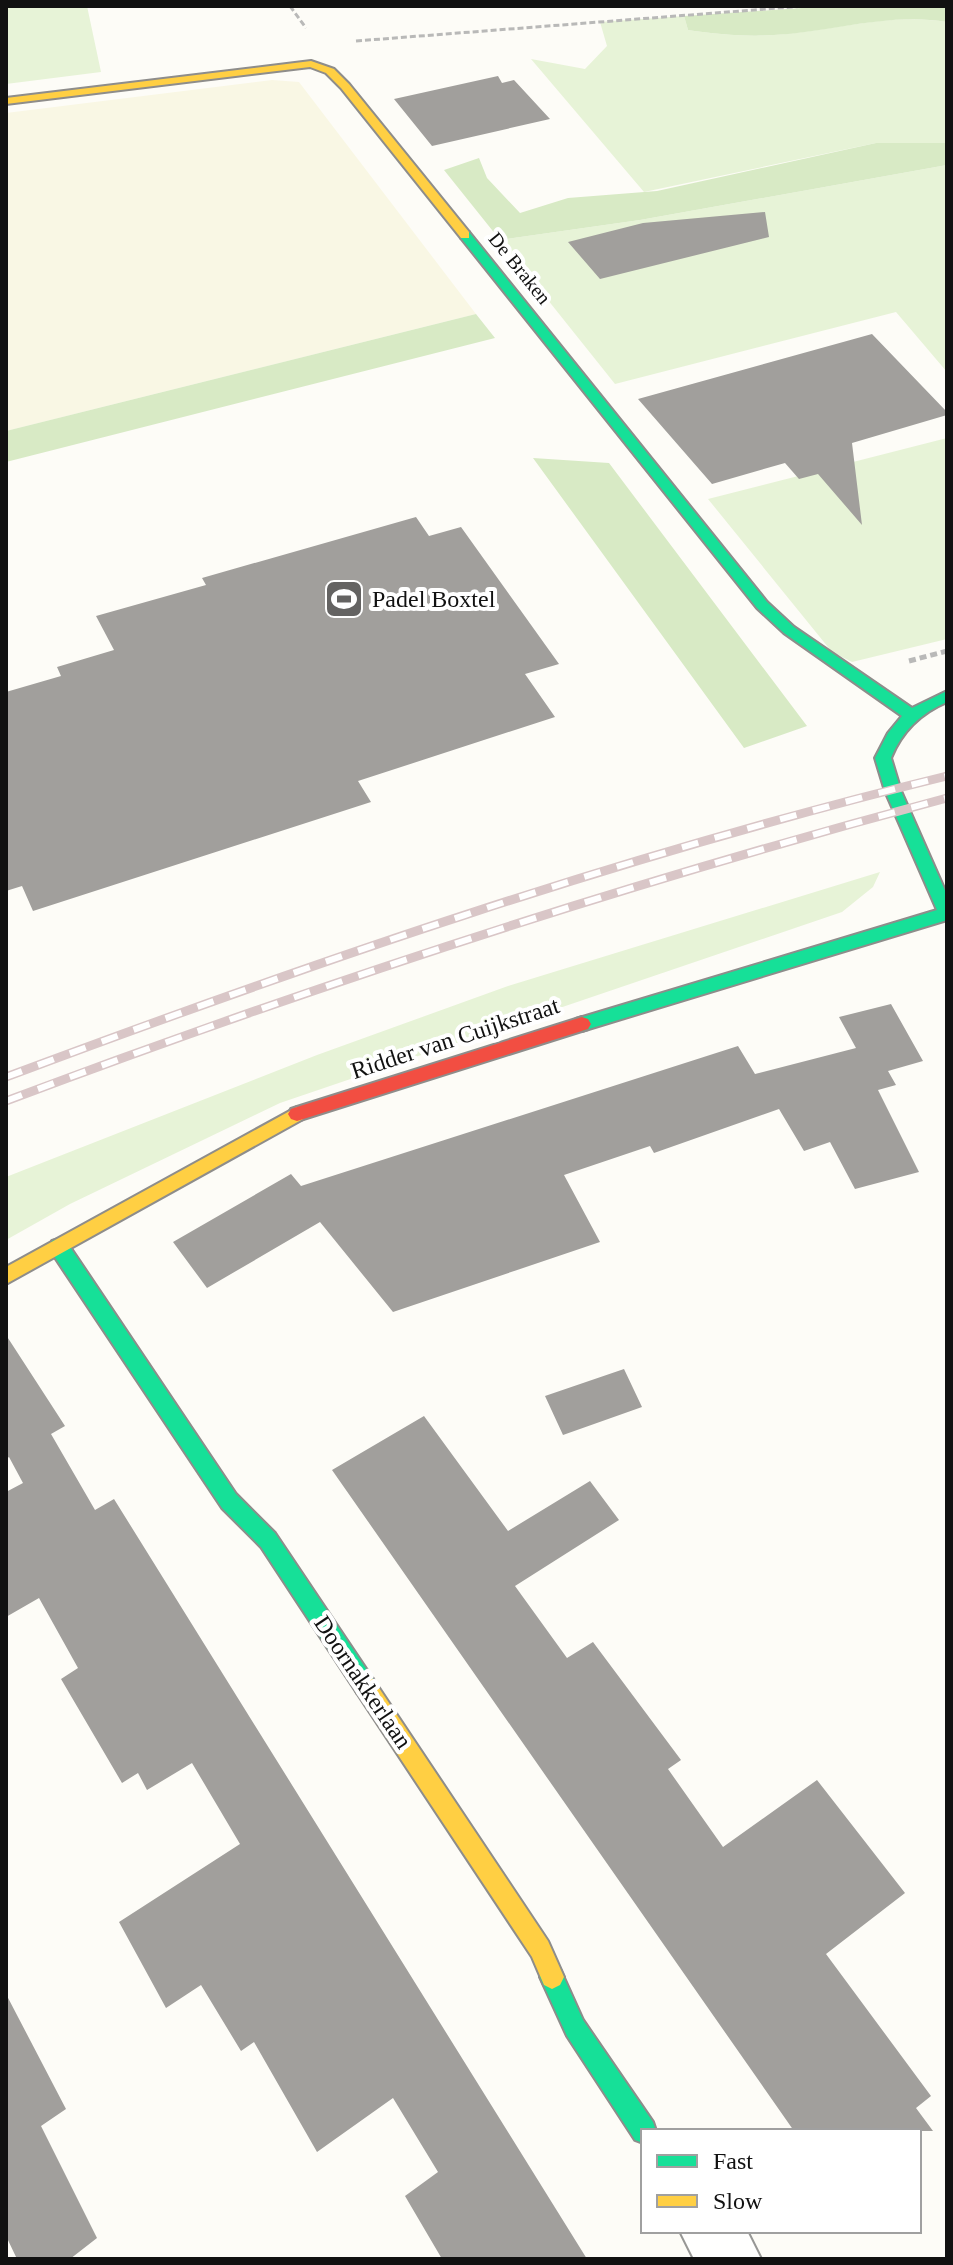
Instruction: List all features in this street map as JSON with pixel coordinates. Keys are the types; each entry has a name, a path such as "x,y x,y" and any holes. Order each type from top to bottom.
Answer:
{"street":[{"path":"6,101 311,64"},
{"name":"De Braken","path":"311,64 330,71 345,86 762,605 789,630 912,715"},
{"path":"947,696 912,715 896,730 883,758 893,791 947,914"},
{"name":"Ridder van Cuijkstraat","path":"6,1276 290,1116 739,974 947,914"},
{"name":"Doornakkerlaan","path":"59,1247 229,1501 268,1540 523,1923 540,1949 575,2028 643,2129"},
{"path":"712,2233 730,2259"}],"path":[{"path":"311,64 318,45 805,6"}],"shaded area":[{"path":"272,80 299,82 476,314 6,431 6,113"}],"green space":[{"path":"6,6 87,6 101,72 6,84"},
{"path":"830,6 947,6 947,22 904,19 753,36 688,30 684,16"},
{"path":"684,16 688,30 753,36 904,19 947,22 947,143 876,143 644,192 531,59 585,69 607,46 600,22"},
{"path":"876,143 947,143 947,165 640,220 500,240 444,170 479,158 487,178 520,213 568,198 657,191"},
{"path":"947,165 947,372 896,312 615,384 500,240 640,220"},
{"path":"476,314 495,338 6,462 6,431"},
{"path":"947,438 947,639 852,662 832,652 708,499"},
{"path":"533,458 609,463 807,726 744,748"},
{"path":"880,872 873,887 842,912 280,1103 70,1204 6,1240 6,1177 317,1055 508,986"}],"building":[{"path":"498,76 502,83 514,80 550,119 432,146 394,99"},
{"path":"765,212 769,237 600,279 568,242 643,223"},
{"path":"872,334 947,415 852,443 862,525 818,474 799,479 785,463 712,484 638,399"},
{"path":"416,517 429,536 461,527 559,664 525,674 555,717 358,781 371,802 33,911 22,886 6,891 6,692 61,676 57,667 114,650 96,616 206,585 202,578"},
{"path":"891,1004 923,1061 888,1071 896,1085 878,1090 919,1172 855,1189 830,1142 804,1151 779,1109 654,1153 650,1146 564,1175 600,1242 393,1312 320,1222 207,1288 173,1242 291,1174 301,1186 738,1046 755,1074 856,1048 839,1017"},
{"path":"6,1335 65,1426 51,1434 95,1510 114,1499 587,2259 442,2259 405,2196 438,2172 393,2098 317,2152 254,2042 241,2051 201,1985 166,2008 119,1922 240,1844 192,1763 147,1790 138,1773 122,1783 61,1679 78,1668 39,1598 6,1617 6,1492 23,1483 9,1457 6,1459"},
{"path":"624,1369 642,1407 563,1435 545,1396"},
{"path":"424,1416 508,1531 590,1481 619,1520 515,1586 567,1658 593,1642 681,1760 668,1769 723,1847 817,1780 905,1893 826,1954 931,2096 916,2108 933,2131 793,2129 332,1470"},
{"path":"6,1994 66,2109 41,2126 97,2238 70,2259 17,2259 6,2236"}],"railway":[{"path":"6,1077 238,992 590,875 947,776"},
{"path":"6,1101 239,1017 473,938 709,865 947,798"}],"traffic: fast":[{"path":"465,235 762,605 789,630 912,715"},
{"path":"947,696 916,712 893,737 883,758 893,791 947,914"},
{"path":"582,1024 947,913"},
{"path":"59,1247 229,1501 268,1540 365,1686"},
{"path":"552,1977 575,2028 643,2129"}],"traffic: slow":[{"path":"6,101 311,64 330,71 345,86 465,235"},
{"path":"6,1276 297,1114"},
{"path":"365,1686 540,1949 552,1977"}],"traffic: jam":[{"path":"297,1114 582,1024"}],"place":[{"name":"Padel Boxtel","path":"344,599"}]}
